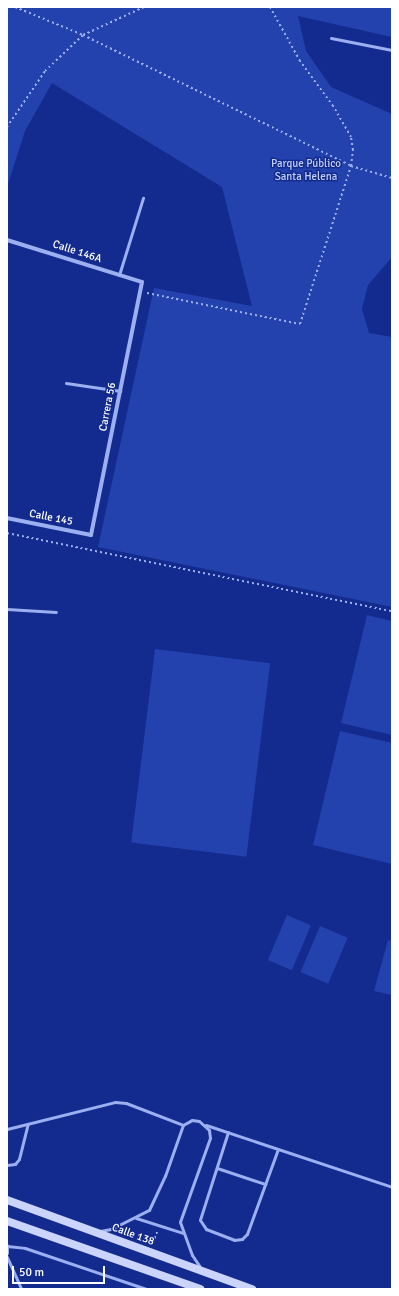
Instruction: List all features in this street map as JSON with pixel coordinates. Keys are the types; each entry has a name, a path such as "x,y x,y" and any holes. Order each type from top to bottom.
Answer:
{"main road":[{"name":"Calle 138","path":"7,1200 252,1289"},
{"path":"7,1221 200,1289"}],"street":[{"name":"Calle 146A","path":"7,240 142,282"},
{"name":"Carrera 56","path":"91,535 142,282"},
{"name":"Calle 145","path":"7,518 91,535"}],"lane":[{"path":"331,38 392,50"},
{"path":"119,275 143,198"},
{"path":"66,383 120,391"},
{"path":"7,610 56,612"},
{"path":"7,1129 115,1102 126,1103 183,1125"},
{"path":"92,1232 112,1229 136,1218 153,1204 183,1125 192,1120 392,1188"},
{"path":"7,1165 15,1164 19,1159 28,1124"},
{"path":"202,1271 192,1255 183,1234 180,1219 210,1138 206,1125"},
{"path":"228,1132 201,1223 206,1229 234,1240 242,1239 247,1234 278,1149"},
{"path":"217,1168 265,1184"},
{"path":"136,1218 183,1234"},
{"path":"7,1253 7,1246 25,1248 146,1289"},
{"path":"7,1257 21,1289"}],"path":[{"path":"15,7 83,35 351,166 392,178"},
{"path":"7,127 46,72 83,35 144,7"},
{"path":"140,292 300,324 351,166 353,150 351,137 333,106 300,61 270,7"},
{"path":"7,533 392,611"},
{"path":"150,1252 160,1226"}],"green space":[{"name":"Parque Público Santa Helena","path":"7,7 392,7 392,37 298,16 306,51 331,87 392,114 392,257 368,285 362,309 369,333 392,337 392,607 98,547 154,288 252,306 222,187 52,83 25,131 7,187"},
{"path":"367,615 392,621 392,735 341,723"},
{"path":"155,649 270,663 246,857 131,843"},
{"path":"340,731 392,743 392,864 313,845"},
{"path":"287,915 311,925 292,970 268,960"},
{"path":"320,926 348,938 328,984 300,972"},
{"path":"388,940 392,941 392,995 374,991"}]}
